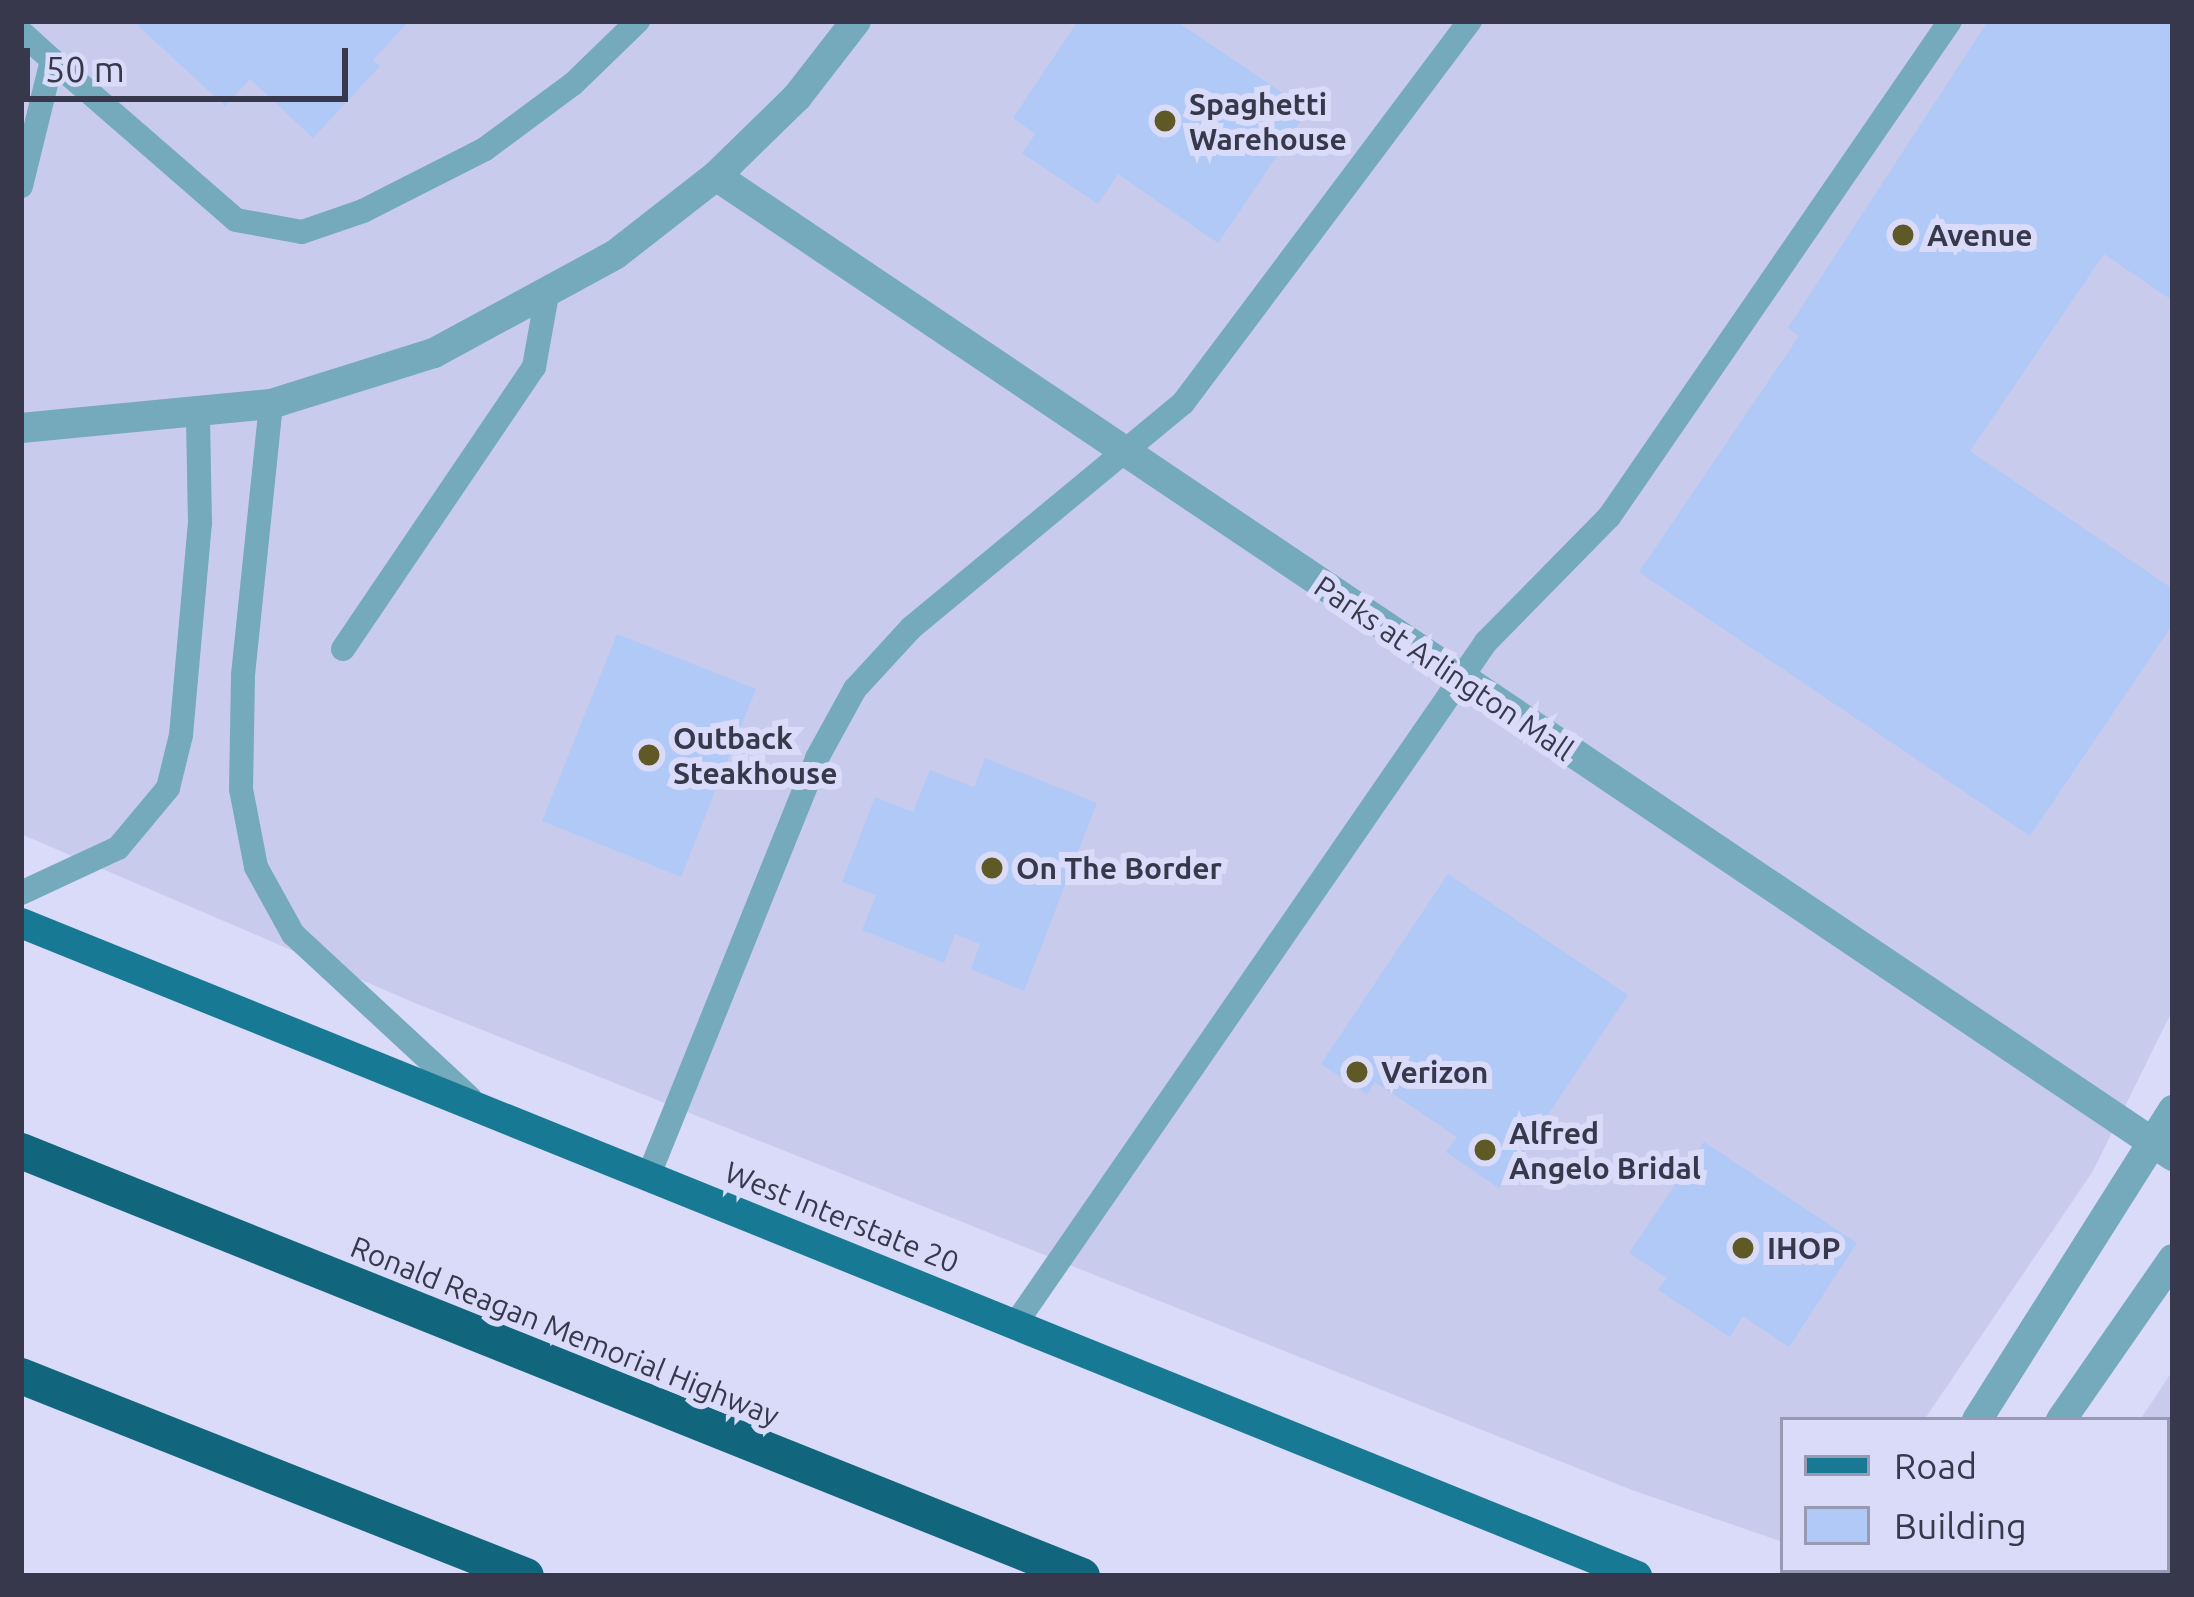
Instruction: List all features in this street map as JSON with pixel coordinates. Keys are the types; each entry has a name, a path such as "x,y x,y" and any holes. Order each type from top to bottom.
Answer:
{"highway":[{"name":"Ronald Reagan Memorial Highway","path":"21,1151 1082,1576"},
{"path":"21,1376 526,1576"}],"main road":[{"name":"West Interstate 20","path":"21,923 1637,1576"}],"street":[{"path":"21,428 271,404 434,352 616,254 716,176 797,97 856,21"},
{"name":"Parks at Arlington Mall","path":"716,176 2163,1150"},
{"path":"1979,1417 2163,1150 2173,1109"},
{"path":"2063,1417 2173,1259"}],"lane":[{"path":"21,32 236,220 302,232 363,212 485,149 573,84 638,21"},
{"path":"648,1177 817,758 855,689 911,628 1183,403 1223,356 1470,21"},
{"path":"1014,1327 1486,642 1610,517 1950,21"},
{"path":"21,186 52,60"},
{"path":"343,649 534,367 547,295"},
{"path":"271,404 243,676 241,789 256,867 293,934 485,1112"},
{"path":"21,892 118,848 168,788 181,735 199,543 198,414"}],"shaded area":[{"path":"21,21 2173,21 2173,1009 2093,1171 1926,1417 1780,1417 1780,1541 1632,1490 415,1003 21,834"},
{"path":"2173,1370 2173,1576 2150,1573 2170,1573 2170,1417 2142,1417"}],"building":[{"path":"133,21 409,21 373,60 380,66 313,138 250,79 225,106"},
{"path":"1078,21 1176,21 1308,110 1218,243 1118,174 1098,204 1022,153 1035,134 1013,118"},
{"path":"1988,21 2173,21 2173,301 2104,254 1970,451 2173,589 2173,624 2030,836 1639,572 1799,336 1788,328"},
{"name":"Outback Steakhouse","path":"617,634 756,689 681,877 542,821"},
{"path":"985,758 1097,803 1024,991 971,969 980,944 955,934 944,963 862,930 876,895 842,882 875,797 913,812 930,770 974,787"},
{"path":"1448,874 1628,995 1499,1188 1446,1152 1457,1137 1375,1082 1367,1094 1321,1064"},
{"name":"IHOP","path":"1704,1142 1857,1243 1789,1347 1743,1316 1730,1337 1658,1290 1667,1278 1629,1253"}],"place":[{"name":"Spaghetti Warehouse","path":"1165,121"},
{"name":"Avenue","path":"1903,235"},
{"name":"Outback Steakhouse","path":"649,755"},
{"name":"On The Border","path":"992,868"},
{"name":"Verizon","path":"1357,1072"},
{"name":"Alfred Angelo Bridal","path":"1485,1150"},
{"name":"IHOP","path":"1743,1248"}]}
